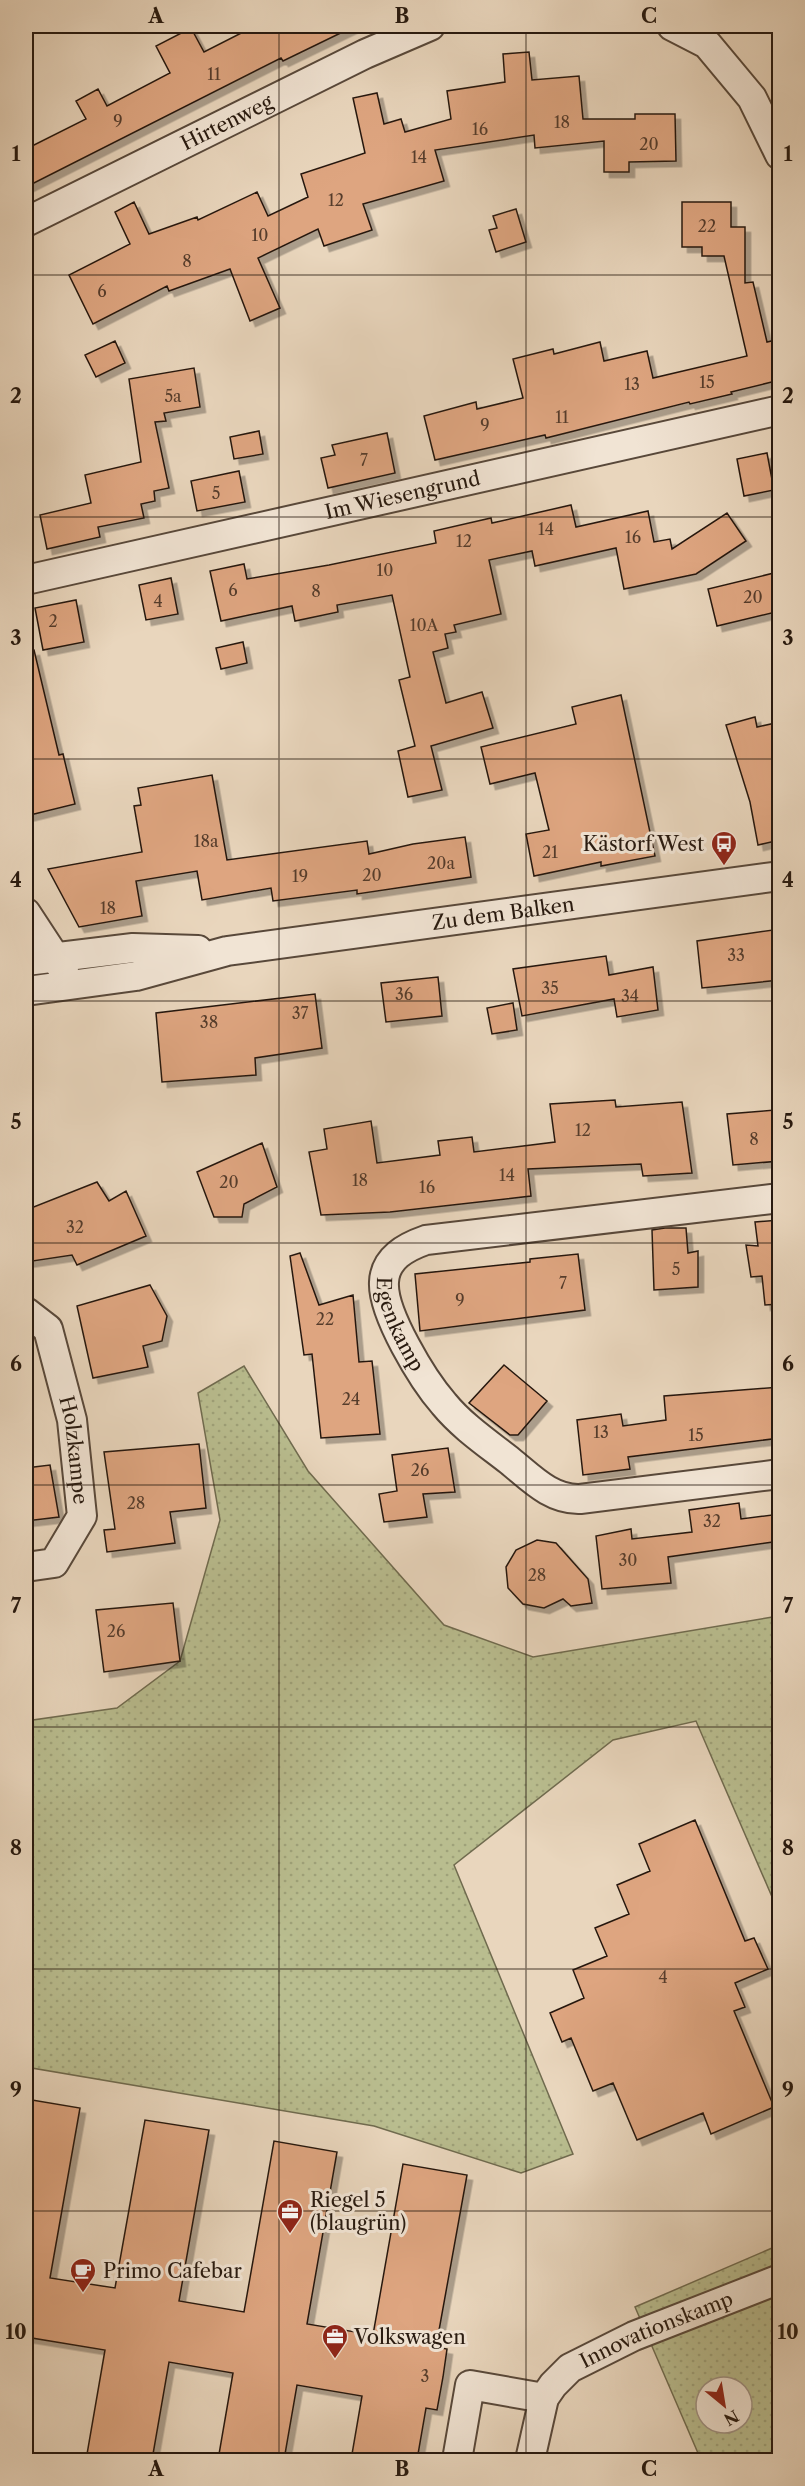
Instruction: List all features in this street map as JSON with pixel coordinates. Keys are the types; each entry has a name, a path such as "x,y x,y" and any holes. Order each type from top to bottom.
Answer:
{"street":[{"name":"Hirtenweg","path":"26,222 365,54 429,26"},
{"path":"672,26 707,44 752,98 780,155"},
{"name":"Im Wiesengrund","path":"26,580 780,410"},
{"name":"Zu dem Balken","path":"26,991 136,975 227,951 780,876"},
{"path":"26,913 56,956 72,986"},
{"name":"Zu dem Balken","path":"26,961 134,948 227,951"},
{"name":"Egenkamp","path":"780,1198 426,1240 399,1252 387,1270 384,1282 392,1315 402,1338 428,1384 444,1405 542,1487 563,1498 580,1499 780,1474"},
{"name":"Holzkampe","path":"26,1312 48,1329 72,1420 82,1516 54,1563 26,1567"},
{"name":"Innovationskamp","path":"530,2460 544,2398 570,2368 600,2351 780,2279"},
{"path":"457,2460 470,2385 544,2398"}],"green space":[{"path":"244,1366 308,1471 444,1625 533,1657 779,1616 779,1913 696,1721 613,1740 454,1865 573,2154 521,2173 374,2126 26,2067 26,1721 117,1708 180,1661 220,1520 198,1393"},
{"path":"779,2245 779,2460 701,2460 635,2307"}],"building":[{"path":"255,26 355,26 283,61 281,58 26,187 26,149 86,119 76,101 98,89 107,106 170,73 156,46 191,28 204,52"},
{"path":"529,52 532,80 579,76 583,119 635,119 635,114 675,114 676,161 629,162 629,172 604,172 604,141 535,148 534,135 435,150 444,181 363,204 372,230 324,246 318,229 258,258 280,308 250,321 230,269 169,291 167,286 93,324 69,275 130,244 115,212 134,202 149,234 197,217 198,220 257,192 268,216 308,197 301,174 365,153 353,98 377,93 384,124 401,119 405,132 451,119 447,91 505,82 503,54"},
{"path":"682,202 731,202 731,227 745,227 745,283 753,282 767,342 780,339 780,380 731,392 732,394 690,404 689,402 546,438 545,435 435,460 424,416 476,402 477,409 523,398 513,359 553,349 554,354 600,342 604,361 647,351 653,378 747,356 724,256 702,256 702,247 682,247"},
{"path":"516,209 526,242 496,252 489,230 497,228 493,216"},
{"path":"115,341 125,363 96,377 85,355"},
{"path":"194,368 200,407 164,413 166,421 155,422 169,488 154,491 155,501 141,504 144,518 98,527 100,537 47,549 40,515 91,503 85,475 141,462 129,379"},
{"path":"259,431 263,454 234,459 230,437"},
{"path":"387,433 395,473 328,488 321,458 335,455 332,445"},
{"path":"767,453 774,490 744,496 737,459"},
{"path":"239,471 245,502 197,511 191,481"},
{"path":"571,505 576,527 648,511 654,542 670,539 672,549 727,513 746,541 696,574 624,589 616,548 535,566 532,551 489,560 501,614 454,625 456,632 445,634 448,648 433,652 446,703 482,692 493,728 431,746 442,790 408,797 398,751 415,746 399,680 410,677 392,595 337,605 338,612 295,621 292,606 221,621 210,571 244,564 247,579 329,565 436,543 434,531 491,518 492,523"},
{"path":"774,573 780,594 780,611 717,626 708,589"},
{"path":"171,578 178,614 146,620 139,585"},
{"path":"76,600 84,642 43,650 35,608"},
{"path":"243,642 247,663 221,669 216,648"},
{"path":"34,650 59,755 63,754 75,804 26,816 26,651"},
{"path":"621,695 655,856 601,866 601,862 534,876 526,834 549,830 535,773 490,784 481,747 576,724 572,707"},
{"path":"755,717 757,727 780,722 780,840 758,845 750,802 726,725"},
{"path":"212,775 227,860 367,841 369,854 413,844 465,837 471,877 357,894 357,890 273,901 271,888 202,900 197,871 136,881 142,916 79,927 48,869 142,852 134,806 141,805 138,788"},
{"path":"773,930 780,980 702,988 697,941"},
{"path":"606,956 609,975 653,967 658,1010 617,1017 614,999 522,1016 513,969"},
{"path":"438,977 442,1016 386,1022 381,983"},
{"path":"315,994 322,1048 255,1058 256,1075 162,1082 156,1013"},
{"path":"513,1003 517,1030 492,1034 487,1008"},
{"path":"615,1100 616,1107 682,1102 692,1173 643,1176 641,1164 528,1169 531,1196 390,1212 321,1215 309,1152 327,1149 324,1129 371,1121 377,1163 440,1155 438,1141 472,1137 474,1152 555,1142 550,1104"},
{"path":"775,1110 780,1161 733,1165 727,1114"},
{"path":"262,1143 277,1187 244,1204 242,1217 214,1217 197,1172"},
{"path":"97,1182 109,1201 126,1191 146,1236 77,1265 72,1255 26,1262 26,1210"},
{"path":"780,1220 780,1304 765,1305 762,1276 751,1277 746,1245 758,1246 755,1222"},
{"path":"686,1228 688,1253 698,1251 698,1287 654,1290 652,1230"},
{"path":"300,1253 319,1305 353,1295 359,1362 372,1361 380,1434 321,1438 312,1354 304,1355 290,1256"},
{"path":"578,1254 585,1310 420,1331 415,1274 530,1262 530,1259"},
{"path":"150,1285 167,1316 162,1341 143,1346 148,1367 93,1378 77,1306"},
{"path":"504,1365 547,1401 518,1435 510,1435 469,1403"},
{"path":"780,1387 780,1438 628,1457 630,1469 583,1475 577,1420 621,1414 623,1426 666,1420 664,1396"},
{"path":"199,1444 206,1508 170,1512 175,1543 107,1552 104,1530 115,1529 104,1452"},
{"path":"448,1448 455,1492 423,1494 427,1517 384,1522 379,1494 397,1491 392,1455"},
{"path":"50,1465 59,1517 26,1521 26,1468"},
{"path":"739,1503 741,1519 780,1514 780,1541 668,1557 671,1583 602,1589 596,1536 631,1529 632,1539 692,1532 689,1510"},
{"path":"537,1540 556,1543 588,1579 592,1603 571,1606 563,1599 544,1608 523,1604 508,1588 506,1567 516,1550"},
{"path":"173,1603 180,1661 104,1672 96,1610"},
{"path":"695,1820 745,1941 754,1938 768,1969 735,1983 745,2007 734,2011 774,2107 711,2134 703,2113 637,2140 613,2083 593,2091 571,2038 562,2042 550,2013 584,1998 573,1970 607,1956 595,1928 629,1914 617,1885 650,1871 639,1844"},
{"path":"26,2099 80,2108 50,2278 115,2288 145,2120 209,2130 179,2301 244,2312 274,2141 337,2152 307,2324 373,2335 403,2164 467,2175 436,2347 447,2349 443,2377 437,2410 426,2408 417,2460 351,2460 362,2396 297,2385 284,2460 218,2460 233,2373 169,2362 152,2460 86,2460 105,2350 26,2337"}],"waterway":[{"path":"26,31 36,26"}],"place":[{"name":"Kästorf West","path":"724,867"},
{"name":"Riegel 5 (blaugrün)","path":"290,2235"},
{"name":"Primo Cafebar","path":"83,2294"},
{"name":"Volkswagen","path":"335,2360"}]}
